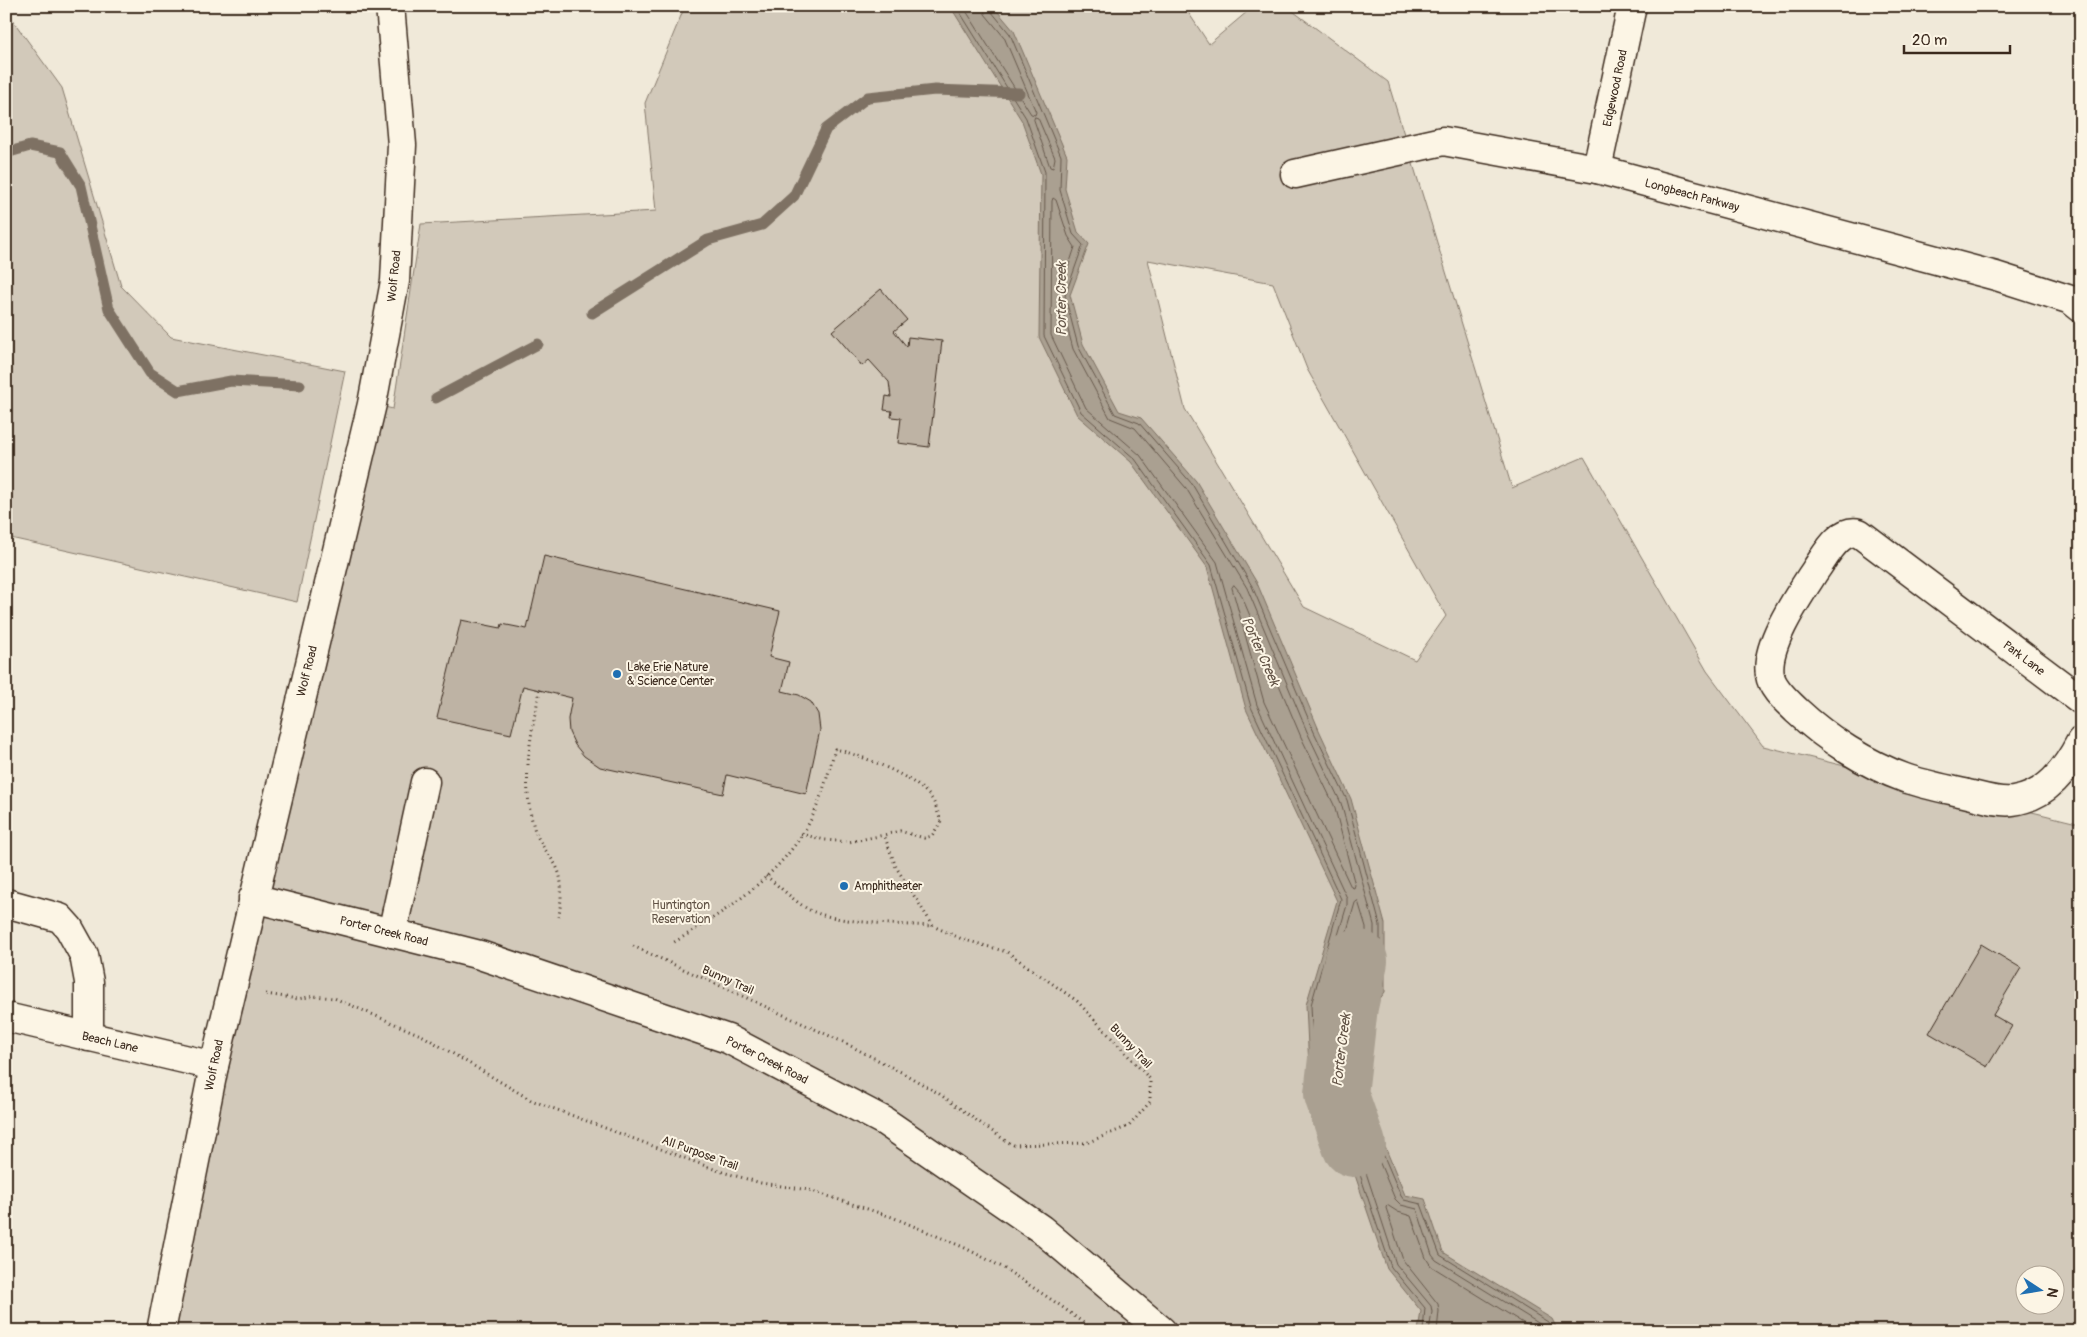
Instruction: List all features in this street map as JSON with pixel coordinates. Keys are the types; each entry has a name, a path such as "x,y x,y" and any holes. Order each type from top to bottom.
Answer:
{"street":[{"name":"Wolf Road","path":"161,1331 214,1066 252,898 372,404 395,281 402,145 390,6"},
{"name":"Edgewood Road","path":"1597,169 1632,6"},
{"name":"Longbeach Parkway","path":"1295,174 1443,141 1597,169 2078,298"},
{"name":"Park Lane","path":"2081,700 1859,534 1852,532 1844,534 1832,546 1792,606 1769,657 1770,676 1787,702 1820,732 1877,766 1906,778 1980,797 2011,802 2036,794 2049,786 2072,758 2081,741"},
{"path":"392,933 425,782"},
{"name":"Porter Creek Road","path":"252,898 480,955 728,1038 884,1121 1041,1229 1162,1331"},
{"path":"6,903 60,918 69,928 84,956 89,982 89,1037"},
{"name":"Beach Lane","path":"6,1017 214,1066"}],"path":[{"path":"540,690 531,735 528,765 529,806 533,826 543,848 554,862 561,878 559,917"},
{"path":"671,944 700,928 748,894 783,859 801,834 808,825 826,785 835,749 855,753 916,784 932,799 941,821 932,836 924,838 900,831 849,842 826,840 801,834"},
{"path":"884,835 896,867 933,926"},
{"path":"766,876 807,908 826,916 865,922 933,926"},
{"name":"Bunny Trail","path":"633,946 843,1042 894,1068 938,1093 1014,1145 1086,1143 1130,1126 1150,1102 1150,1079 1077,1000 1007,952 962,939 933,926"},
{"name":"All Purpose Trail","path":"266,994 298,999 314,996 334,998 424,1036 531,1100 719,1171 761,1183 809,1190 892,1217 963,1247 1002,1268 1061,1306 1094,1331"}],"green space":[{"name":"Huntington Reservation","path":"685,6 1184,6 1209,44 1254,6 1286,6 1388,82 1512,488 1584,457 1707,671 1763,746 2081,824 2081,1331 162,1331 372,404 393,409 421,224 656,211 645,103","holes":["1148,260 1273,283 1307,369 1446,616 1415,660 1304,607 1185,409"]},
{"path":"6,11 62,88 121,286 171,337 345,371 297,602 6,537"}],"water":[{"path":"950,6 993,6 1014,31 1067,156 1065,189 1078,232 1089,244 1070,295 1083,344 1119,411 1141,418 1196,481 1257,583 1319,730 1351,799 1385,924 1385,992 1338,1053 1349,1093 1363,1094 1405,1195 1425,1199 1443,1252 1552,1319 1558,1331 1418,1331 1421,1311 1387,1269 1342,1137 1310,1089 1306,1005 1337,901 1246,709 1207,567 1131,462 1077,415 1039,337 1041,174 1022,121"}],"building":[{"path":"881,289 907,320 894,331 907,347 908,337 942,341 929,447 898,443 901,418 891,417 892,411 884,410 886,396 891,397 889,382 869,360 862,366 832,331"},
{"name":"Lake Erie Nature & Science Center","path":"544,556 780,611 769,657 789,662 782,691 799,695 811,702 818,714 820,730 806,794 727,775 723,794 600,767 584,756 575,745 569,732 568,719 572,698 523,686 511,734 437,718 461,620 501,628 502,624 527,629"},
{"path":"1981,944 2021,968 1993,1015 2012,1026 1987,1067 1929,1033"}],"waterway":[{"path":"592,313 708,240 762,225 794,196 826,129 868,97 935,90 1019,93"},
{"path":"6,153 30,146 60,152 81,186 109,309 150,373 178,391 231,381 300,385"},
{"path":"436,398 538,344"},
{"name":"Porter Creek","path":"1354,1145 1336,1094 1346,1006 1356,961"}],"place":[{"name":"Lake Erie Nature & Science Center","path":"617,674"},
{"name":"Amphitheater","path":"844,886"}]}
